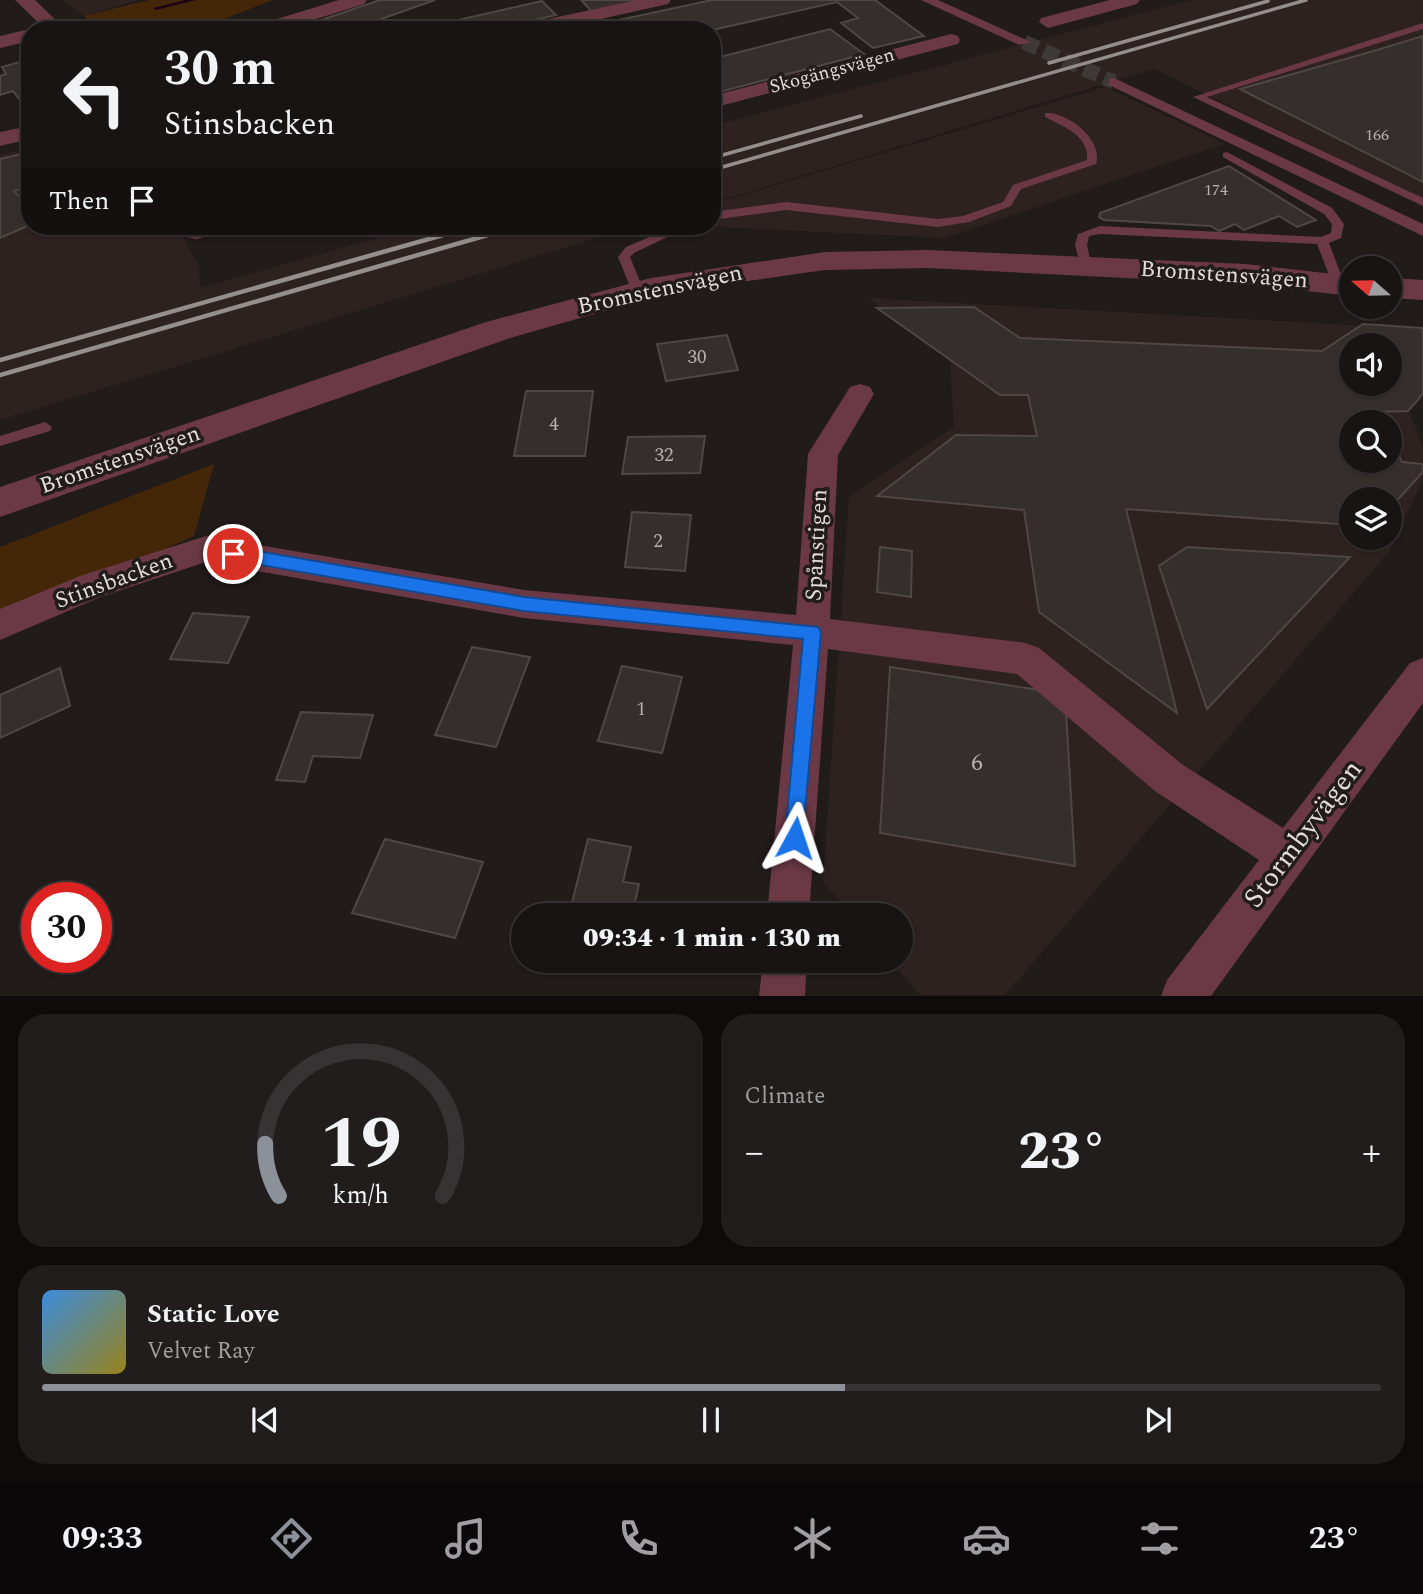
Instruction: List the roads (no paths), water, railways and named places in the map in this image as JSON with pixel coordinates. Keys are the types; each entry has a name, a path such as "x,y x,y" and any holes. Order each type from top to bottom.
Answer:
{"street":[{"path":"24,0 46,21"},
{"path":"290,21 358,0"},
{"path":"556,0 579,21"},
{"path":"592,21 662,0"},
{"path":"927,0 1024,42"},
{"path":"1048,22 1131,0"},
{"path":"0,42 21,37"},
{"name":"Skogängsvägen","path":"721,100 951,40"},
{"path":"1114,82 1423,231"},
{"path":"0,139 21,134"},
{"name":"Bromstensvägen","path":"0,502 498,330 638,291 713,276 825,261 928,259 1246,274 1339,284"},
{"path":"1402,289 1423,290"},
{"name":"Spånstigen","path":"790,903 823,454 860,394"},
{"name":"Stinsbacken","path":"0,625 92,586 206,549 524,604 812,632 1026,659 1169,778 1287,854"},
{"name":"Stormbyvägen","path":"1183,996 1423,674"},
{"path":"782,996 784,973"}],"lane":[{"path":"1423,26 1198,97 1423,202"},
{"path":"721,215 786,206 938,223 965,219 1007,204 1017,187 1091,162 1094,149 1090,140 1049,115"},
{"path":"1085,265 1081,245 1084,234 1100,230 1322,241 1337,235 1338,224 1328,211 1227,155"},
{"path":"638,291 624,257 630,250 664,235"},
{"path":"1322,241 1339,274"},
{"path":"0,441 45,427"}],"waterway":[{"path":"156,8 193,0"}],"tunnel":[{"path":"1024,42 1114,82"}],"railway":[{"path":"721,167 1306,0"},
{"path":"1049,63 1268,1"},
{"path":"721,155 861,116"},
{"path":"0,360 443,235"},
{"path":"0,375 488,235"}]}
